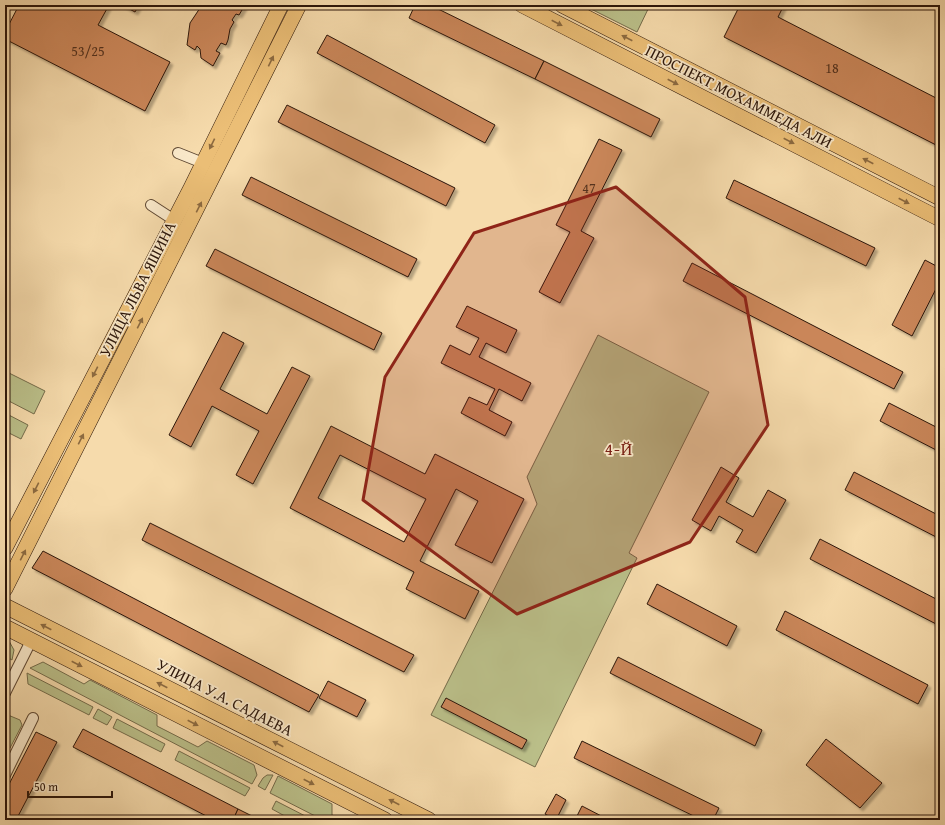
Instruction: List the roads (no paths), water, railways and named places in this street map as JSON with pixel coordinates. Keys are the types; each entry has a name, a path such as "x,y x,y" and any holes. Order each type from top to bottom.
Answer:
{"main road":[{"name":"УЛИЦА ЛЬВА ЯШИНА","path":"5,548 203,163 281,5"},
{"name":"УЛИЦА ЛЬВА ЯШИНА","path":"5,589 299,5"},
{"name":"ПРОСПЕКТ МОХАММЕДА АЛИ","path":"522,5 940,219"},
{"name":"ПРОСПЕКТ МОХАММЕДА АЛИ","path":"562,5 940,198"},
{"path":"240,88 254,96"},
{"name":"УЛИЦА У.А. САДАЕВА","path":"5,606 429,820"},
{"path":"5,628 385,820"}],"street":[{"path":"178,153 203,163"},
{"path":"151,205 174,220"},
{"path":"5,693 32,641"},
{"path":"5,775 34,718"}],"district":[{"name":"4-Й","path":"619,449"}]}
